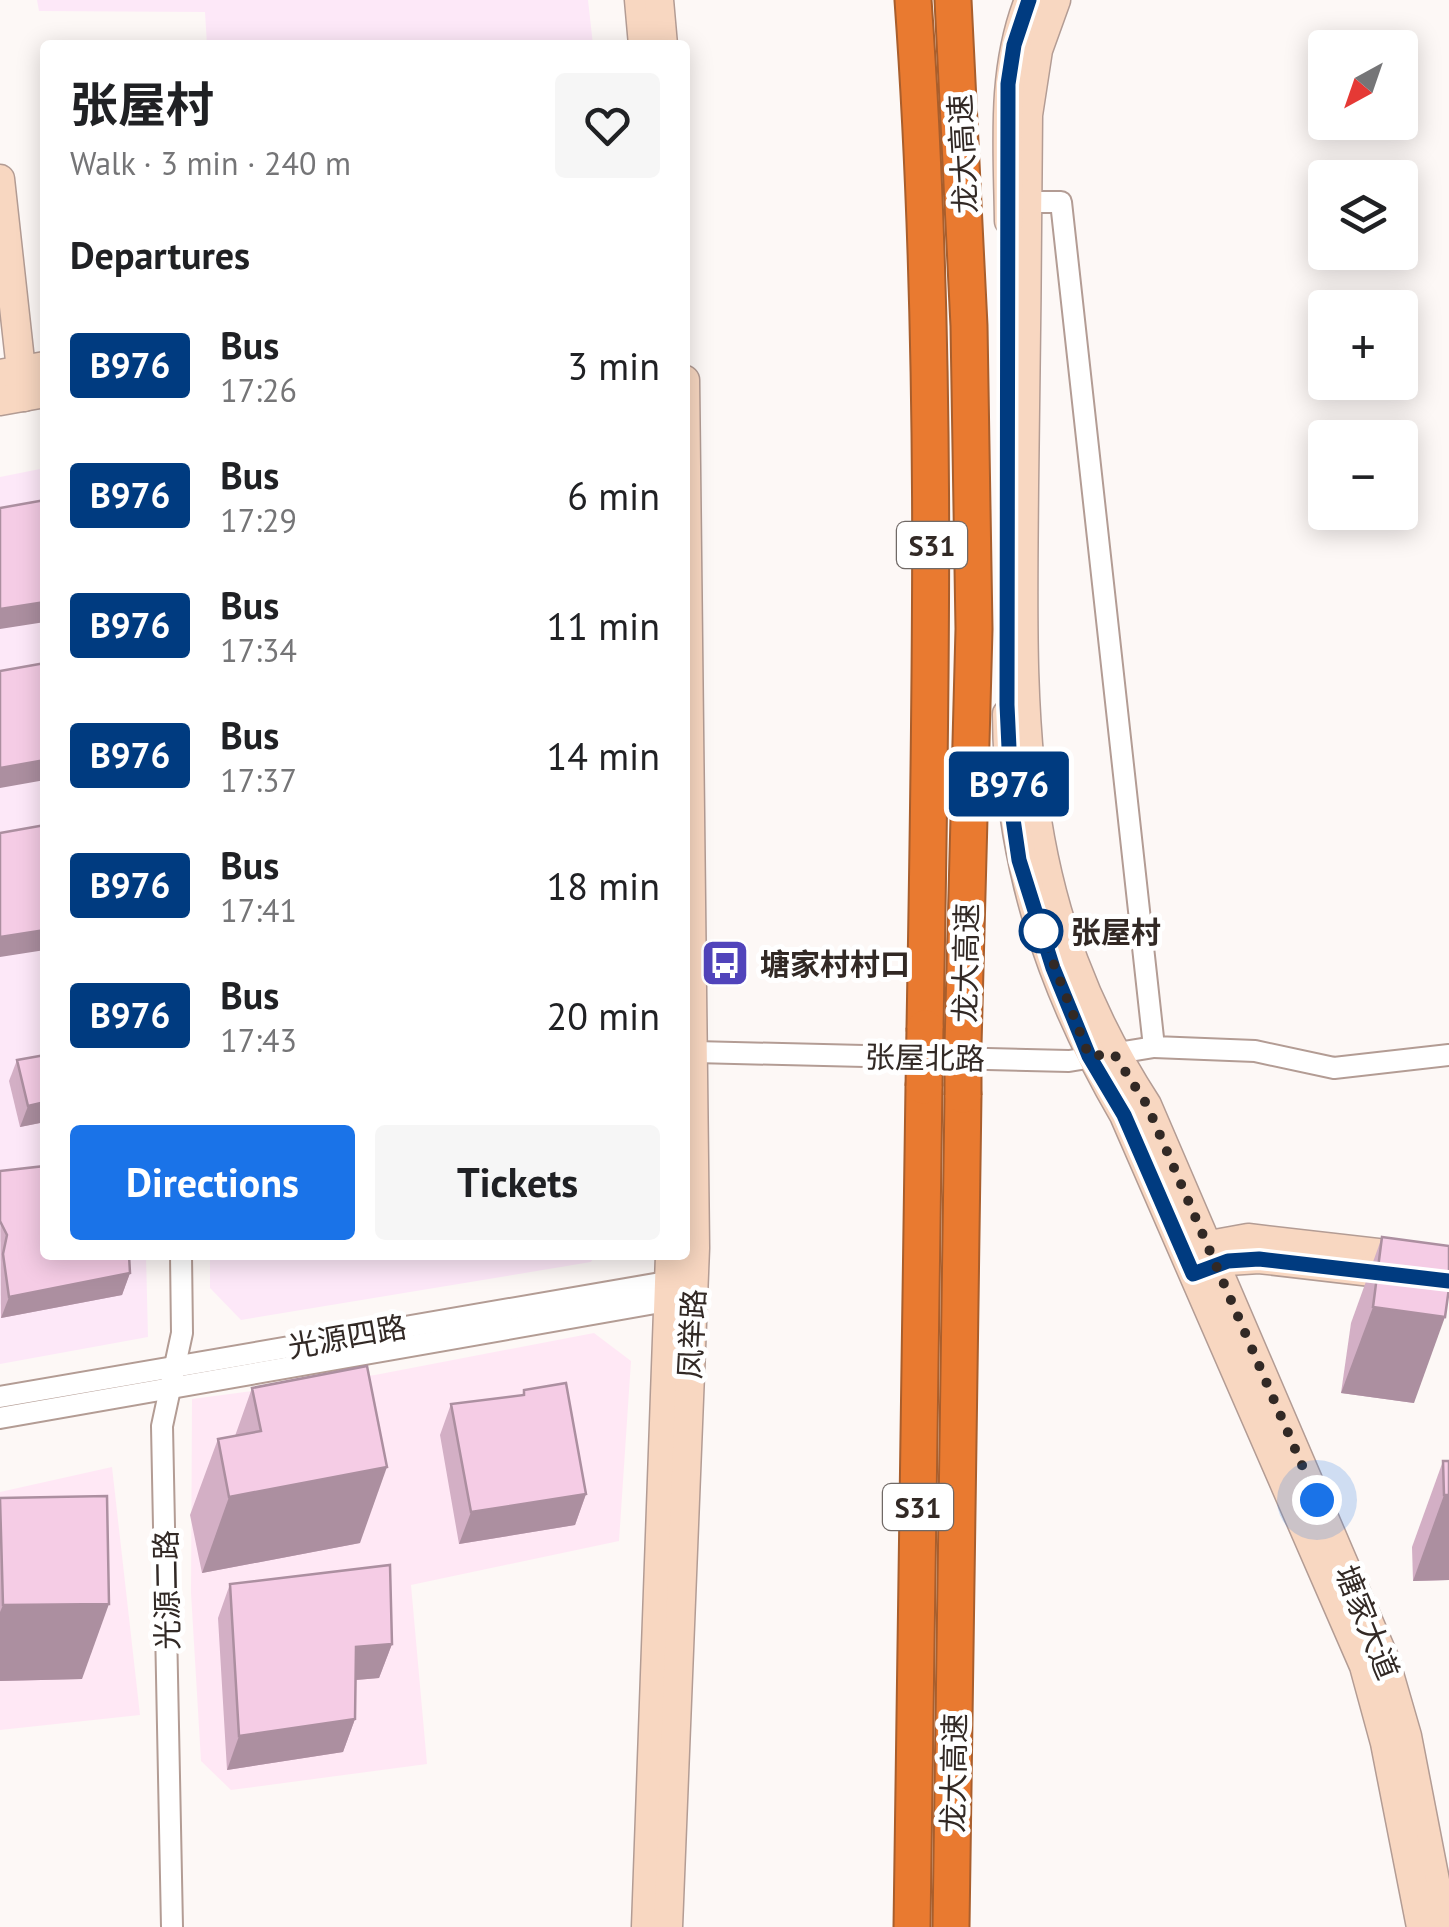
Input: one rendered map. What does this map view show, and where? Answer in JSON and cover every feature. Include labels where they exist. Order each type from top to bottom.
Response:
[{"type":"highway","name":"龙大高速","points":[[912,1927],[933,630],[929,327],[915,32]]},
{"type":"highway","name":"龙大高速","points":[[951,1927],[974,629],[970,326],[955,32]]},
{"type":"street","points":[[639,0],[643,40]]},
{"type":"street","points":[[659,0],[663,40]]},
{"type":"street","name":"塘家大道","points":[[1029,0],[1014,45],[1008,84],[1008,761],[1019,860],[1053,968],[1102,1055],[1147,1105],[1200,1258],[1364,1666],[1385,1743],[1421,1927]]},
{"type":"street","name":"塘家大道","points":[[1056,0],[1031,82],[1022,691],[1032,802],[1049,891],[1102,1055]]},
{"type":"street","points":[[0,179],[23,383]]},
{"type":"street","points":[[1027,202],[1061,202],[1154,1047]]},
{"type":"street","name":"凤举路","points":[[690,716],[695,1052],[690,1120]]},
{"type":"street","name":"张屋北路","points":[[695,1052],[1069,1061],[1154,1047],[1255,1051],[1334,1068],[1449,1055]]},
{"type":"street","points":[[1200,1258],[1259,1239],[1449,1261]]},
{"type":"street","points":[[1200,1258],[1259,1259],[1449,1281]]},
{"type":"street","name":"塘家大道","points":[[1200,1258],[1393,1684],[1444,1927]]},
{"type":"street","name":"光源二路","points":[[172,1927],[162,1426],[182,1333],[181,1260]]},
{"type":"street","name":"凤举路","points":[[646,1927],[678,1284]]},
{"type":"street","name":"凤举路","points":[[668,1927],[678,1284]]},
{"type":"street","name":"光源四路","points":[[0,1418],[172,1377],[678,1284]]},
{"type":"street","name":"光源四路","points":[[0,1397],[172,1377]]},
{"type":"shaded area","points":[[37,0],[588,0],[592,40],[207,40],[205,12],[39,11]]},
{"type":"shaded area","points":[[40,469],[40,1260],[146,1260],[148,1337],[0,1364],[0,477]]},
{"type":"shaded area","points":[[210,1260],[592,1260],[241,1320],[210,1288]]},
{"type":"shaded area","points":[[594,1333],[631,1361],[619,1541],[411,1585],[427,1764],[231,1790],[201,1761],[191,1593],[192,1399],[375,1375]]},
{"type":"shaded area","points":[[112,1467],[140,1715],[0,1730],[0,1492]]},
{"type":"building","points":[[40,501],[40,603],[0,609],[0,508]]},
{"type":"building","points":[[40,664],[40,761],[0,768],[0,671]]},
{"type":"building","points":[[40,826],[40,931],[0,937],[0,833]]},
{"type":"building","points":[[40,1056],[40,1103],[28,1106],[17,1060]]},
{"type":"building","points":[[40,1167],[40,1260],[129,1260],[130,1273],[9,1297],[3,1254],[7,1235],[0,1221],[0,1171]]},
{"type":"building","points":[[1382,1237],[1449,1246],[1445,1317],[1373,1307]]},
{"type":"building","points":[[367,1366],[387,1467],[229,1497],[218,1439],[261,1431],[252,1388]]},
{"type":"building","points":[[566,1383],[586,1494],[471,1512],[451,1404],[524,1395],[524,1390]]},
{"type":"building","points":[[1443,1461],[1449,1461],[1449,1495],[1444,1495]]},
{"type":"building","points":[[107,1496],[109,1604],[3,1605],[0,1498]]},
{"type":"building","points":[[390,1565],[392,1644],[356,1647],[355,1719],[239,1736],[230,1584]]},
{"type":"bus line","name":"B976","points":[[1029,0],[1014,45],[1008,84],[1007,705],[1012,812],[1019,860],[1032,905],[1089,1056],[1124,1115],[1193,1274],[1228,1261],[1259,1259],[1449,1281]]},
{"type":"place","name":"张屋村","points":[[1041,931]]},
{"type":"place","name":"塘家村村口","points":[[725,963]]},
{"type":"route","points":[[1041,931],[1089,1056],[1114,1054],[1147,1105],[1317,1500]]}]
